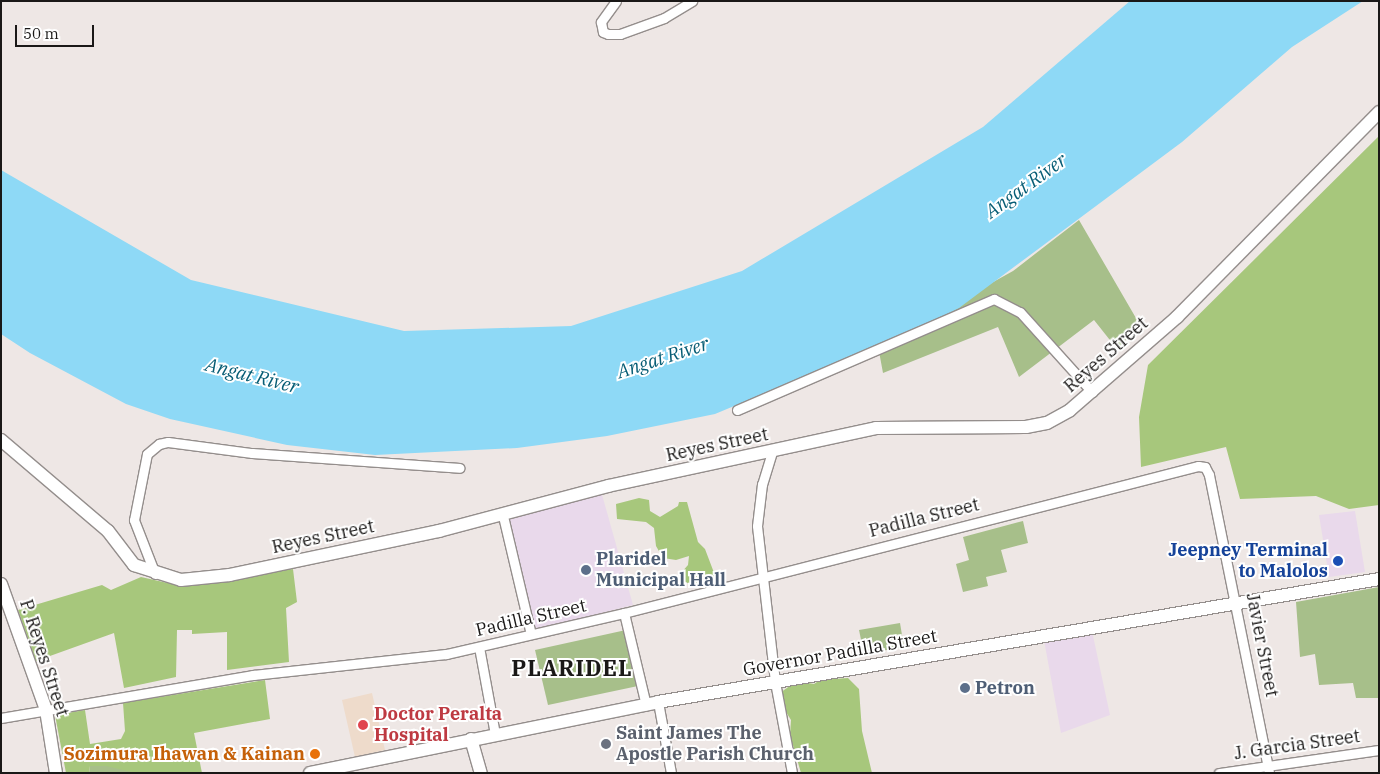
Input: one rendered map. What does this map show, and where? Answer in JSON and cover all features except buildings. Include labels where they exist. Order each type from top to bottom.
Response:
[{"type":"street","points":[[616,1],[601,22],[603,32],[608,34],[620,34],[664,18],[692,1]]},
{"type":"street","name":"Reyes Street","points":[[1,440],[108,530],[134,565],[155,574],[181,580],[230,575],[503,516],[608,486],[892,426],[1026,427],[1047,423],[1070,410],[1092,392],[1176,317],[1379,112]]},
{"type":"street","points":[[737,410],[994,299],[1020,312],[1092,392]]},
{"type":"street","points":[[155,574],[134,520],[147,454],[159,444],[168,442],[252,453],[459,468]]},
{"type":"street","points":[[772,452],[762,484],[757,526],[775,682],[792,773]]},
{"type":"street","name":"Padilla Street","points":[[1,718],[253,674],[446,654],[624,613],[763,575],[1189,468],[1205,467]]},
{"type":"street","name":"Javier Street","points":[[1205,467],[1237,602],[1268,769]]},
{"type":"street","points":[[503,516],[531,634]]},
{"type":"street","name":"Governor Padilla Street","points":[[310,773],[652,703],[1379,579]]},
{"type":"street","name":"P. Reyes Street","points":[[1,584],[46,710],[56,773]]},
{"type":"street","points":[[624,613],[671,773]]},
{"type":"street","points":[[479,647],[495,734]]},
{"type":"street","points":[[471,739],[481,773]]},
{"type":"street","name":"J. Garcia Street","points":[[1219,773],[1268,769],[1379,750]]},
{"type":"shaded area","points":[[601,491],[633,605],[535,630],[507,517]]},
{"type":"shaded area","points":[[1355,511],[1365,572],[1329,577],[1319,515]]},
{"type":"shaded area","points":[[1092,631],[1110,715],[1061,733],[1044,640]]},
{"type":"shaded area","name":"Doctor Peralta Hospital","points":[[372,693],[385,750],[355,757],[342,700]]},
{"type":"green space","points":[[1379,136],[1379,505],[1349,509],[1316,496],[1240,499],[1226,447],[1141,467],[1139,417],[1148,365]]},
{"type":"green space","points":[[1079,220],[1140,325],[1117,349],[1094,320],[1019,377],[998,327],[883,373],[878,346],[1013,271]]},
{"type":"green space","points":[[639,498],[649,500],[650,511],[660,517],[678,506],[679,502],[687,502],[698,542],[705,549],[716,578],[709,584],[695,587],[682,580],[681,573],[688,565],[689,556],[676,560],[663,558],[656,546],[654,528],[646,522],[617,519],[616,504]]},
{"type":"green space","points":[[1023,521],[1028,543],[1001,550],[1007,572],[986,577],[988,586],[963,592],[956,564],[969,560],[963,537]]},
{"type":"green space","points":[[293,569],[297,602],[286,608],[289,662],[227,670],[227,632],[192,634],[192,630],[177,630],[176,677],[124,688],[114,633],[36,661],[18,610],[102,585],[111,590],[141,577],[181,586]]},
{"type":"green space","points":[[1379,587],[1379,698],[1356,698],[1353,683],[1319,685],[1315,654],[1300,657],[1296,602]]},
{"type":"green space","points":[[900,623],[904,647],[864,654],[859,630]]},
{"type":"green space","points":[[626,630],[638,686],[548,705],[535,650]]},
{"type":"green space","points":[[848,678],[859,689],[862,731],[872,773],[801,773],[790,735],[791,720],[783,707],[780,693],[791,685],[803,682],[814,684],[820,680]]},
{"type":"green space","points":[[265,680],[270,719],[194,733],[202,773],[136,773],[106,766],[90,766],[89,773],[66,773],[55,715],[85,710],[90,744],[121,739],[125,731],[123,703]]},
{"type":"green space","points":[[90,766],[119,766],[136,773],[89,773]]},
{"type":"water","name":"Angat River","points":[[1130,1],[1363,1],[1292,47],[1182,142],[959,308],[912,332],[715,414],[607,436],[517,448],[375,455],[287,445],[170,419],[126,404],[30,353],[1,334],[1,170],[191,280],[404,331],[571,326],[742,271],[983,127]]},
{"type":"place","name":"Jeepney Terminal to Malolos","points":[[1338,561]]},
{"type":"place","name":"Plaridel Municipal Hall","points":[[586,570]]},
{"type":"place","name":"Petron","points":[[965,688]]},
{"type":"place","name":"Doctor Peralta Hospital","points":[[363,725]]},
{"type":"place","name":"Saint James The Apostle Parish Church","points":[[606,744]]},
{"type":"place","name":"Sozimura Ihawan & Kainan","points":[[315,754]]},
{"type":"district","name":"PLARIDEL","points":[[572,668]]}]
